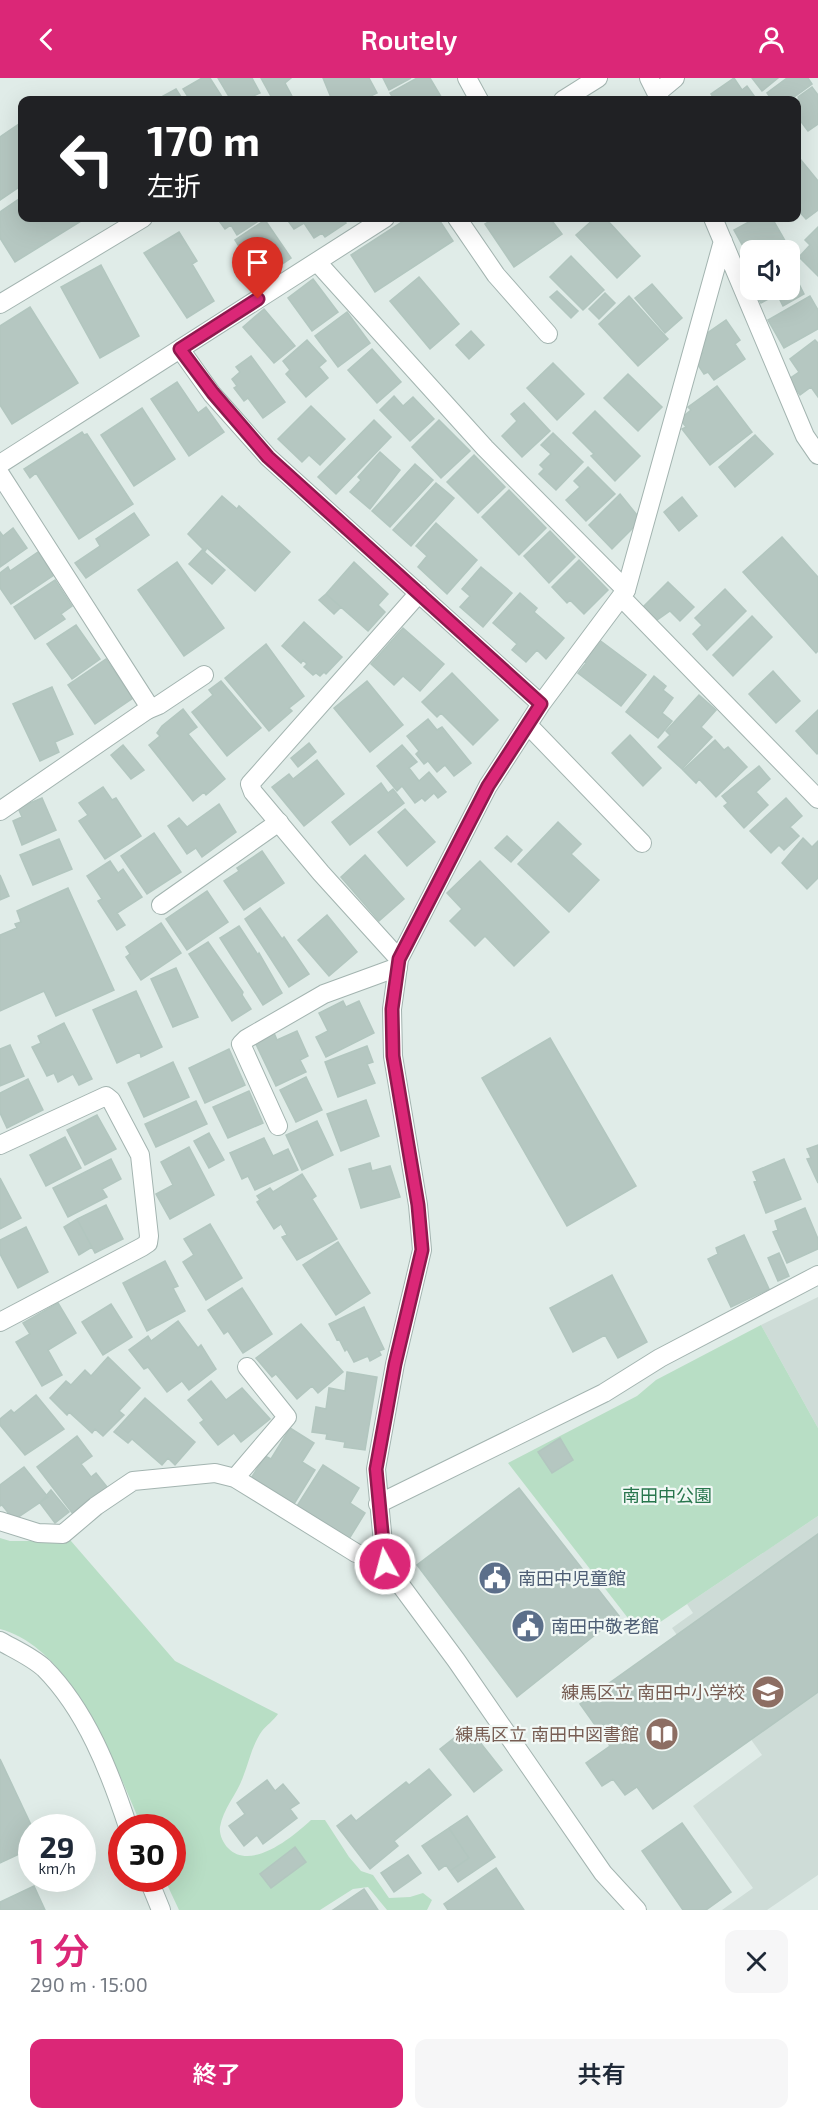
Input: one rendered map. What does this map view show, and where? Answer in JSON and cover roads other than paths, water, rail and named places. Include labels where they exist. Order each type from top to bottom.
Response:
[{"type":"street","points":[[467,78],[477,96]]},
{"type":"street","points":[[569,96],[598,78]]},
{"type":"street","points":[[655,90],[675,78]]},
{"type":"street","points":[[0,304],[136,222]]},
{"type":"street","points":[[0,464],[317,262],[373,222]]},
{"type":"street","points":[[460,222],[496,275],[548,334]]},
{"type":"street","points":[[714,222],[805,436],[818,455]]},
{"type":"street","points":[[637,1910],[603,1873],[462,1669],[385,1564],[376,1469],[395,1364],[422,1250],[418,1205],[393,1056],[392,1009],[399,963],[488,786],[541,704],[624,594],[723,241]]},
{"type":"street","points":[[317,262],[485,448],[818,799]]},
{"type":"street","points":[[180,349],[213,393],[268,457],[541,704]]},
{"type":"street","points":[[0,474],[147,704],[147,710]]},
{"type":"street","points":[[399,963],[253,792],[250,784],[419,593]]},
{"type":"street","points":[[0,811],[147,710],[159,705],[204,675]]},
{"type":"street","points":[[528,725],[642,843]]},
{"type":"street","points":[[161,905],[279,822]]},
{"type":"street","points":[[278,1126],[242,1050],[242,1044],[246,1039],[324,994],[399,963]]},
{"type":"street","points":[[0,1145],[106,1096],[111,1100],[140,1155],[149,1236],[148,1243],[142,1247],[0,1323]]},
{"type":"street","points":[[378,1504],[604,1393],[660,1358],[818,1275]]},
{"type":"street","points":[[235,1478],[287,1416],[247,1367]]},
{"type":"street","points":[[0,1521],[38,1533],[63,1534],[96,1506],[133,1481],[214,1473],[235,1478],[356,1553],[385,1564]]},
{"type":"street","points":[[0,1641],[43,1667],[73,1705],[110,1773],[124,1814]]},
{"type":"street","points":[[154,1892],[161,1910]]},
{"type":"place","name":"南田中児童館","points":[[495,1578]]},
{"type":"place","name":"南田中敬老館","points":[[528,1626]]},
{"type":"place","name":"練馬区立 南田中小学校","points":[[768,1692]]},
{"type":"place","name":"練馬区立 南田中図書館","points":[[662,1734]]},
{"type":"park label","name":"南田中公園","points":[[667,1495]]}]
